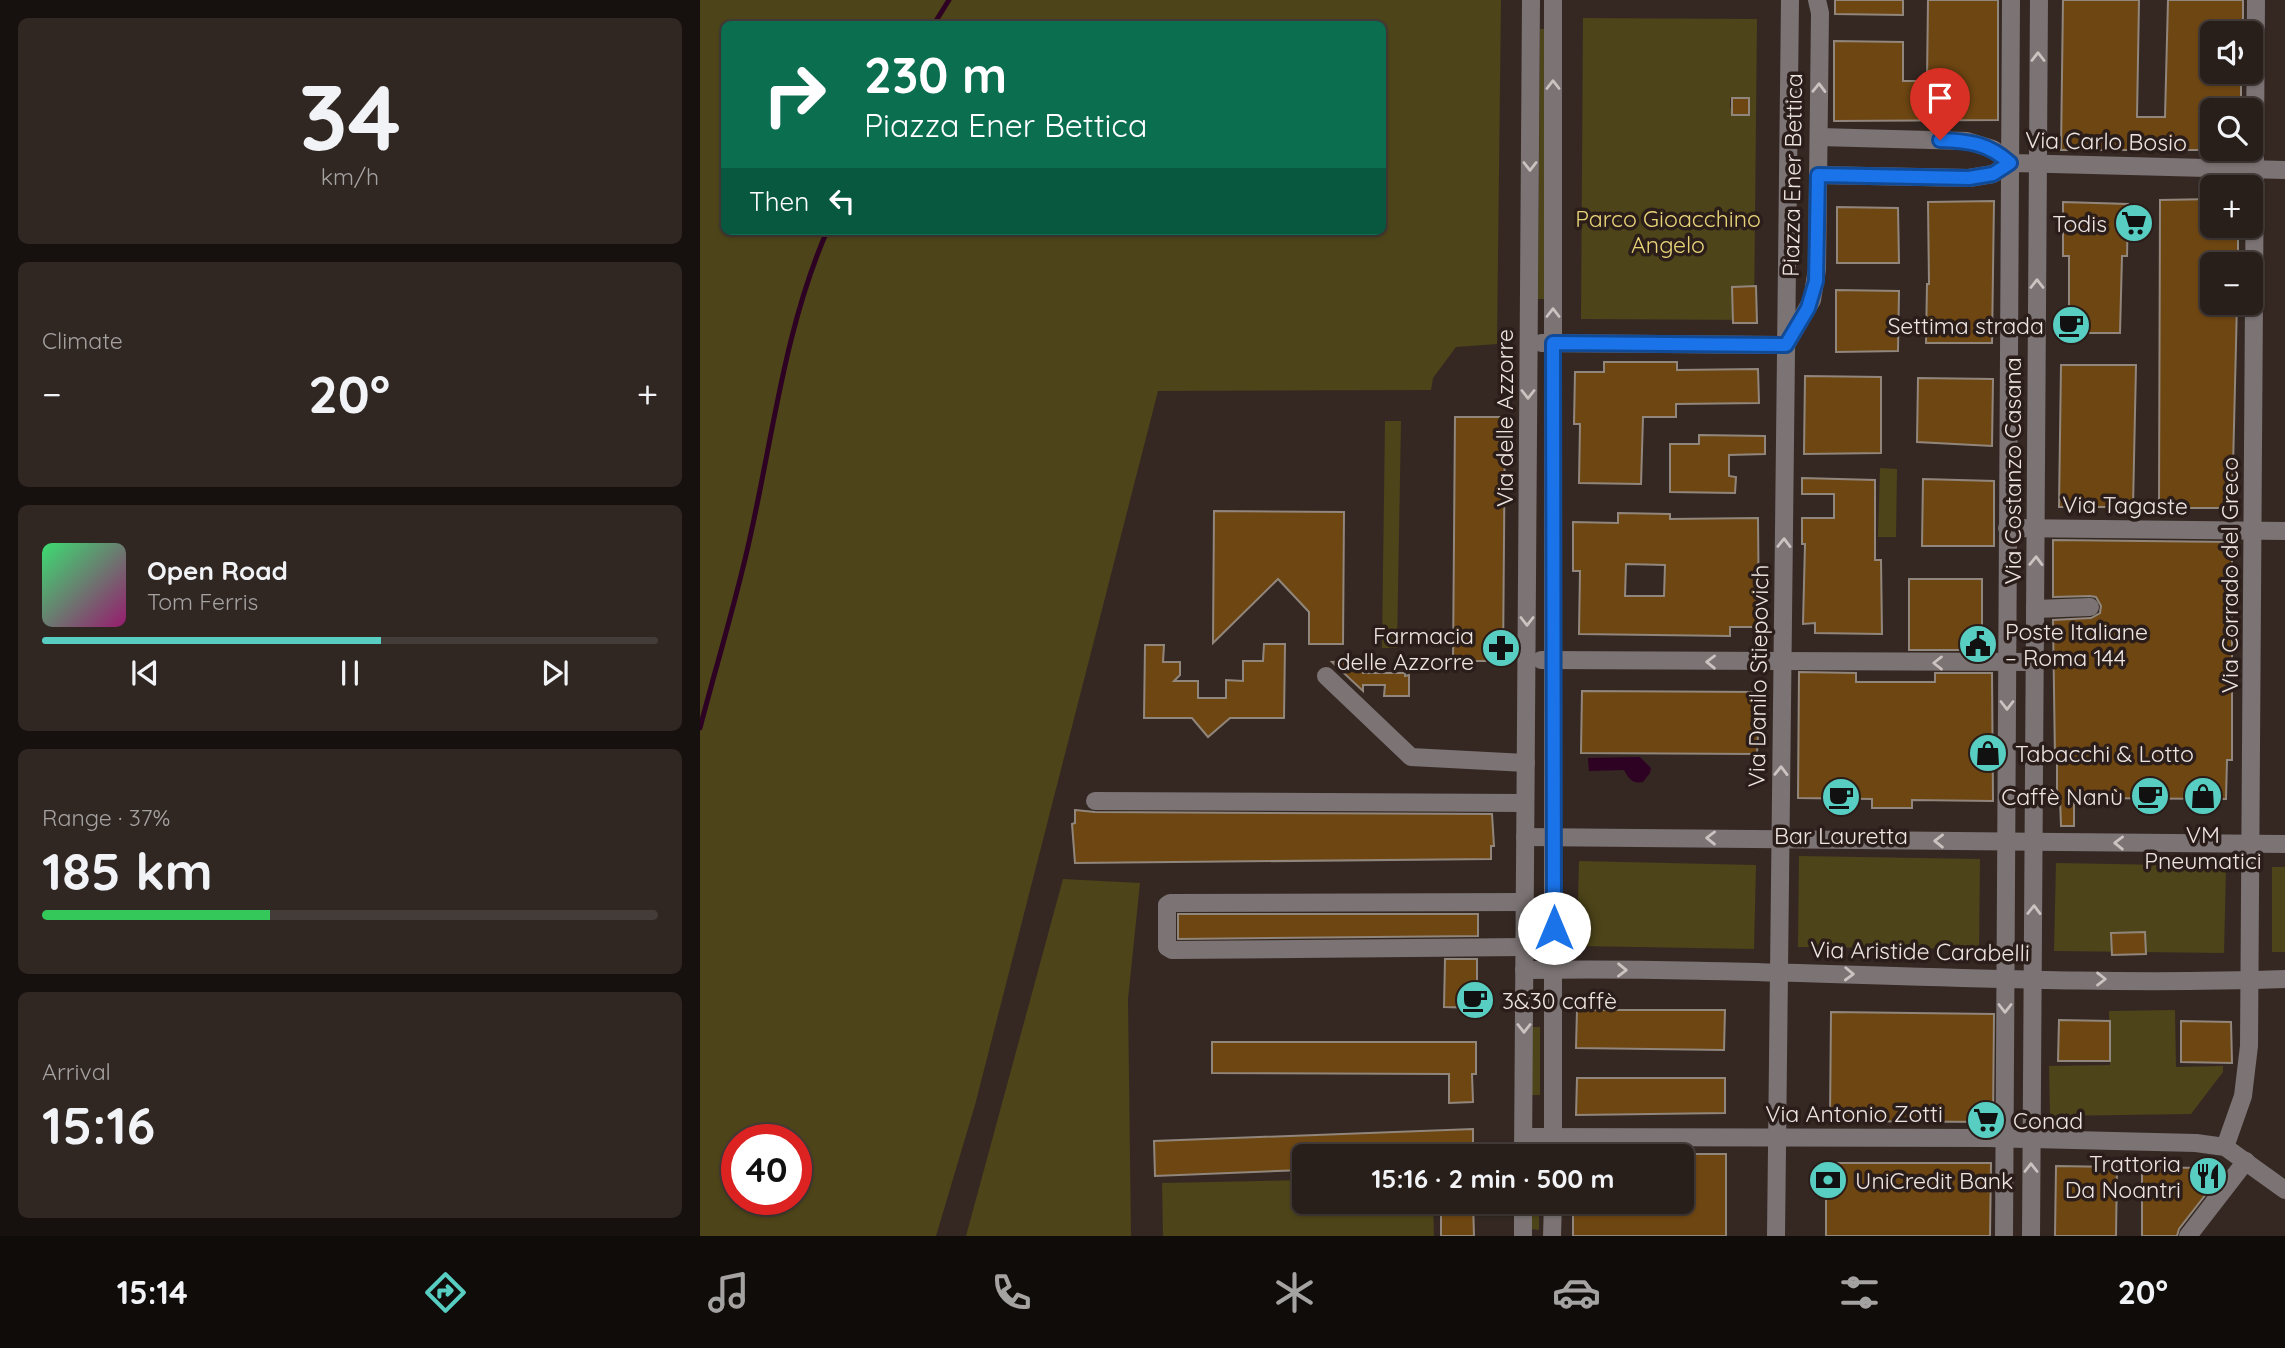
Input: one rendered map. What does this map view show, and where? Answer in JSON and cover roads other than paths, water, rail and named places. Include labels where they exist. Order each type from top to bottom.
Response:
[{"type":"street","name":"Via delle Azzorre","points":[[1524,1144],[1531,0]]},
{"type":"street","points":[[1553,0],[1553,1144]]},
{"type":"street","name":"Piazza Ener Bettica","points":[[1786,345],[1790,0]]},
{"type":"street","name":"Piazza Ener Bettica","points":[[1786,345],[1808,308],[1816,281],[1820,13],[1817,0]]},
{"type":"street","name":"Via Costanzo Casana","points":[[2004,1236],[2011,0]]},
{"type":"street","name":"Via Costanzo Casana","points":[[2031,1236],[2039,0]]},
{"type":"street","name":"Via Corrado del Greco","points":[[2225,1147],[2240,1107],[2247,1071],[2250,980],[2256,0]]},
{"type":"street","name":"Via Carlo Bosio","points":[[1818,137],[1967,141],[1993,149],[2010,163]]},
{"type":"street","name":"Via Carlo Bosio","points":[[1818,175],[1969,178],[1993,174],[2010,163],[2285,170]]},
{"type":"street","points":[[1529,342],[1786,345]]},
{"type":"street","name":"Via Danilo Stiepovich","points":[[1776,1236],[1786,345]]},
{"type":"street","name":"Via Tagaste","points":[[2007,528],[2285,531]]},
{"type":"street","points":[[2035,609],[2090,607]]},
{"type":"street","points":[[1526,660],[2035,662]]},
{"type":"street","points":[[1326,676],[1411,757],[1526,763]]},
{"type":"street","points":[[1095,801],[1525,803]]},
{"type":"street","points":[[1525,837],[2285,845]]},
{"type":"street","points":[[1525,902],[1167,905],[1167,947],[1172,950],[1525,947]]},
{"type":"street","points":[[1524,970],[1554,969]]},
{"type":"street","name":"Via Aristide Carabelli","points":[[1554,969],[2033,979],[2285,979]]},
{"type":"street","name":"Via Antonio Zotti","points":[[1524,1137],[2031,1139],[2179,1142],[2225,1147]]},
{"type":"street","points":[[2225,1147],[2285,1190]]},
{"type":"street","points":[[2188,1236],[2246,1161]]},
{"type":"street","points":[[1523,1214],[1523,1236]]},
{"type":"street","points":[[1552,1236],[1553,1214]]},
{"type":"waterway","points":[[936,21],[949,0]]},
{"type":"waterway","points":[[700,728],[744,566],[790,345],[812,268],[825,235]]},
{"type":"place","name":"Todis","points":[[2134,223]]},
{"type":"place","name":"Settima strada","points":[[2071,325]]},
{"type":"place","name":"Poste Italiane – Roma 144","points":[[1978,644]]},
{"type":"place","name":"Farmacia delle Azzorre","points":[[1501,648]]},
{"type":"place","name":"Tabacchi & Lotto","points":[[1988,753]]},
{"type":"place","name":"Caffè Nanù","points":[[2150,796]]},
{"type":"place","name":"VM Pneumatici","points":[[2203,796]]},
{"type":"place","name":"Bar Lauretta","points":[[1841,797]]},
{"type":"place","name":"3&30 caffè","points":[[1475,1000]]},
{"type":"place","name":"Conad","points":[[1986,1120]]},
{"type":"place","name":"Trattoria Da Noantri","points":[[2208,1176]]},
{"type":"place","name":"UniCredit Bank","points":[[1828,1180]]},
{"type":"park label","name":"Parco Gioacchino Angelo","points":[[1668,231]]}]
